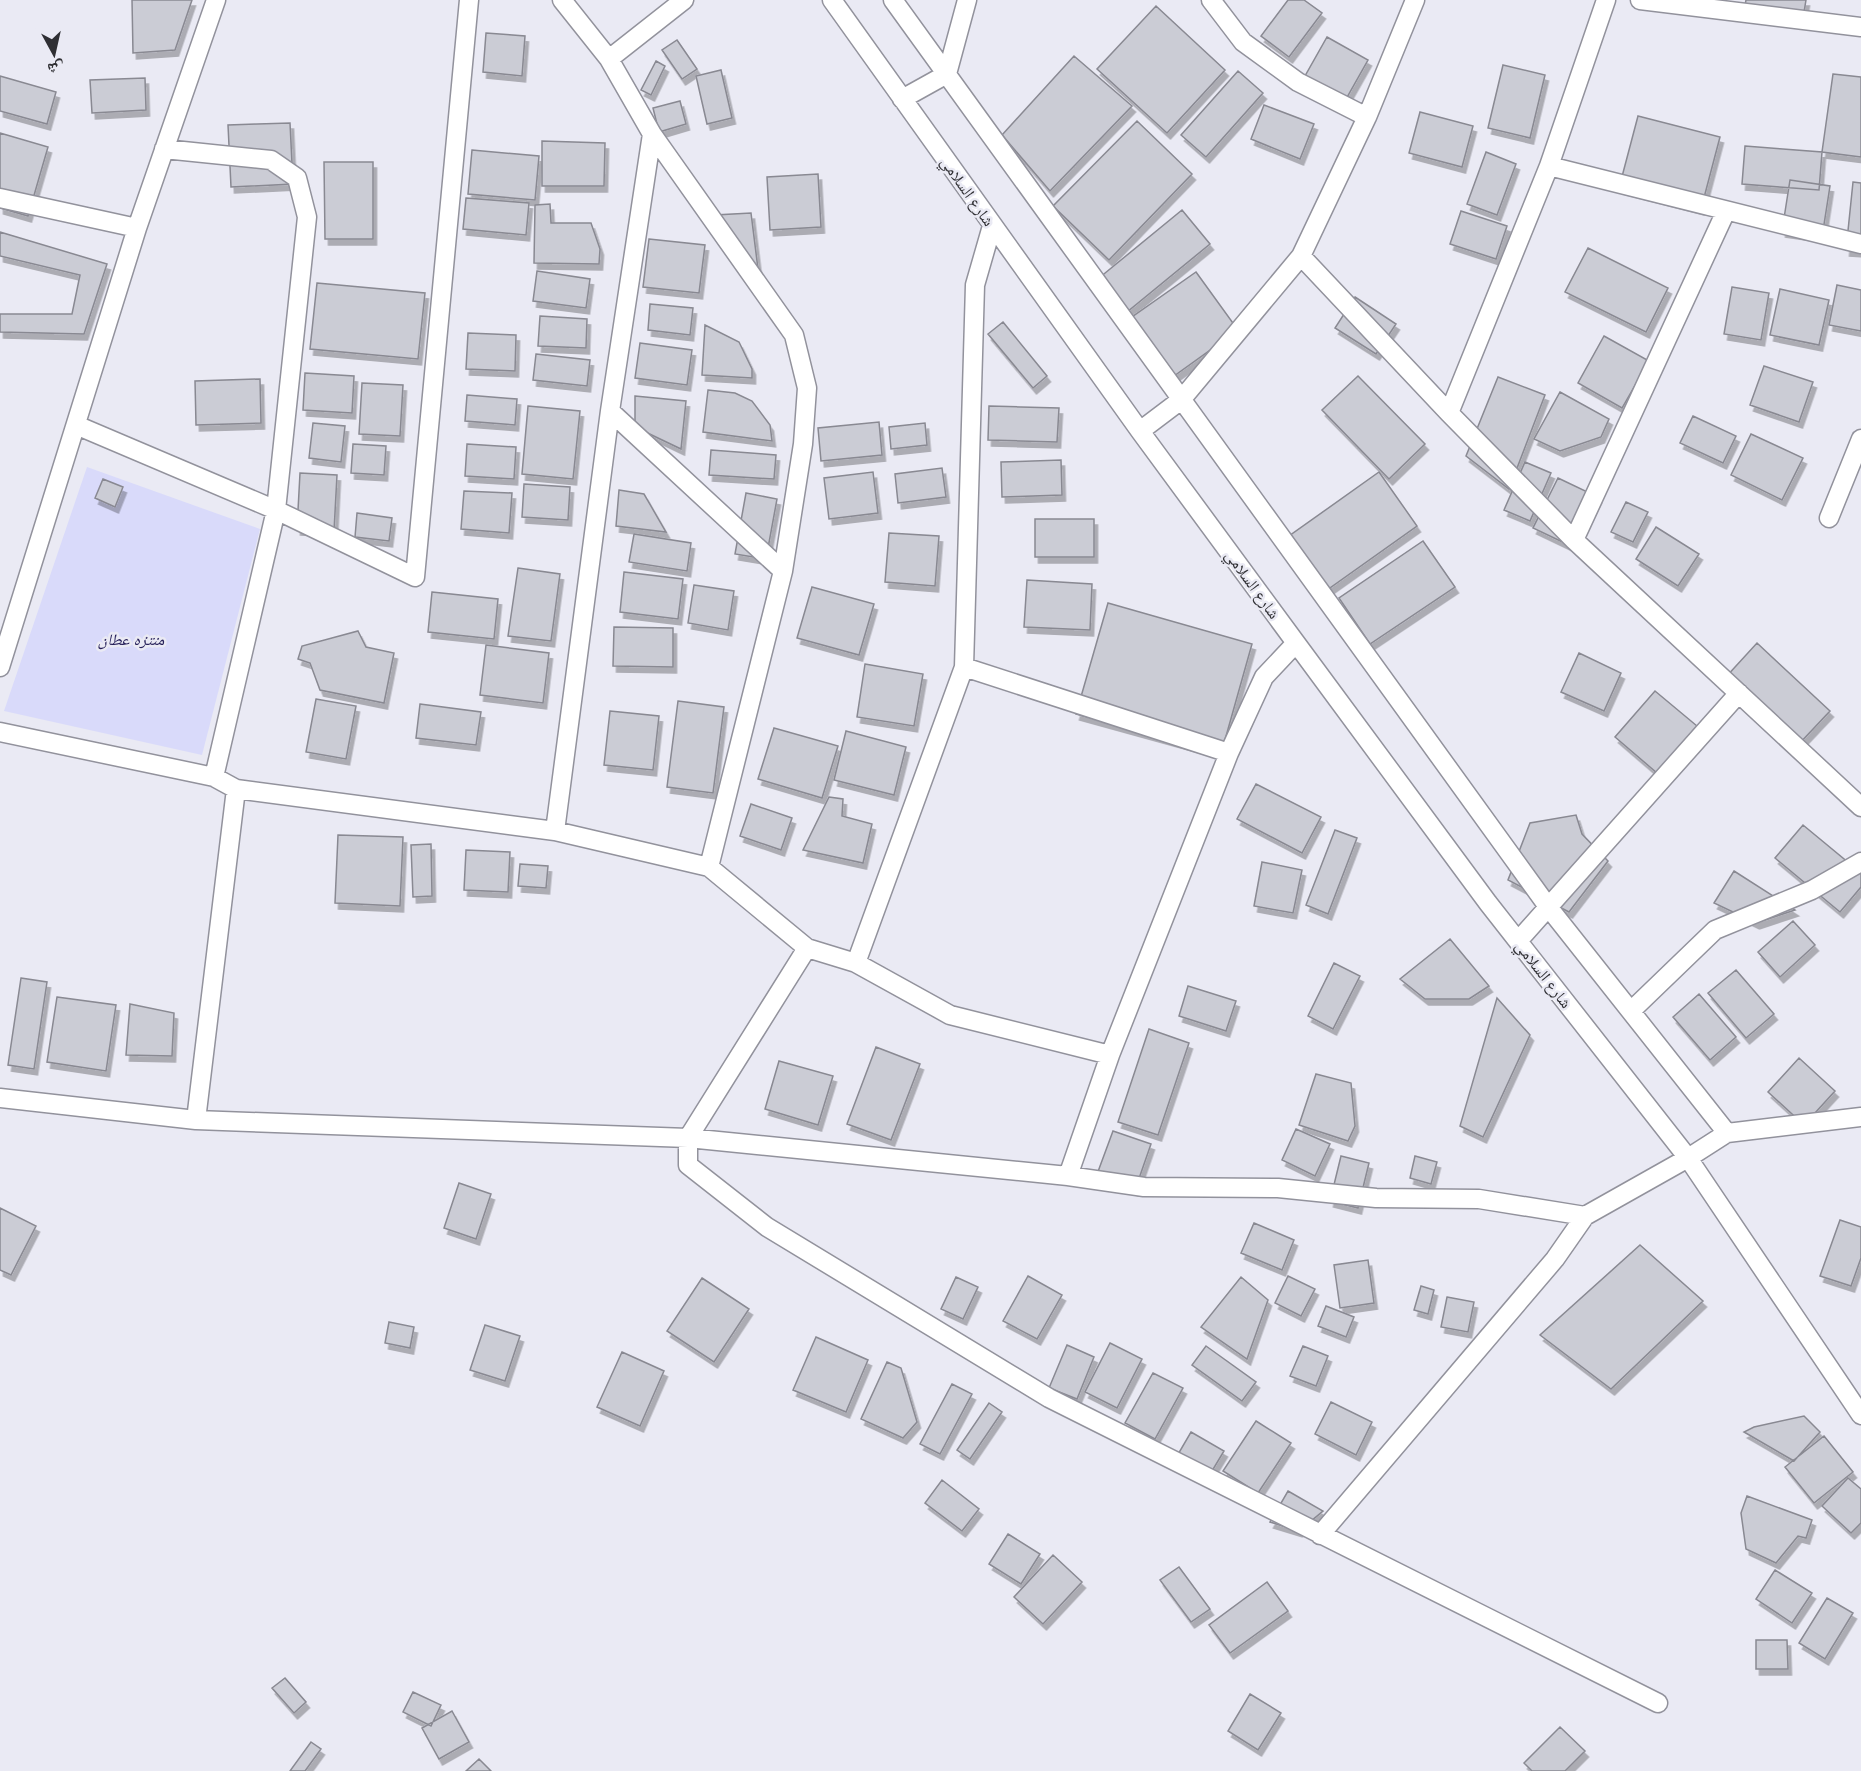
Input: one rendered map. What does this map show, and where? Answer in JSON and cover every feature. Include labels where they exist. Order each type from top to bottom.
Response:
[{"type":"street","points":[[0,667],[137,228],[216,0]]},
{"type":"street","points":[[76,424],[276,510],[415,577],[469,0]]},
{"type":"street","points":[[562,0],[609,60],[652,134],[794,335],[807,388],[803,444],[783,571],[709,867]]},
{"type":"street","points":[[609,60],[684,0]]},
{"type":"street","name":"شارع السلامي","points":[[832,0],[992,226],[1296,643],[1518,941],[1688,1158],[1861,1415]]},
{"type":"street","points":[[893,0],[1549,908],[1632,1010],[1727,1133]]},
{"type":"street","points":[[902,99],[947,74],[967,0]]},
{"type":"street","points":[[1211,0],[1243,42],[1298,82],[1367,117]]},
{"type":"street","points":[[1140,431],[1181,400],[1301,256],[1367,117],[1415,0]]},
{"type":"street","points":[[1449,413],[1549,166],[1606,0]]},
{"type":"street","points":[[1640,0],[1727,5],[1861,27]]},
{"type":"street","points":[[555,831],[610,411],[652,134]]},
{"type":"street","points":[[164,149],[271,160],[297,178],[307,217],[276,510],[214,777]]},
{"type":"street","points":[[1549,166],[1861,244]]},
{"type":"street","points":[[0,198],[137,228]]},
{"type":"street","points":[[1574,540],[1726,211]]},
{"type":"street","points":[[856,963],[964,667],[975,285],[992,226]]},
{"type":"street","points":[[1301,256],[1449,413],[1574,540],[1861,807]]},
{"type":"street","points":[[610,411],[783,571]]},
{"type":"street","points":[[1829,518],[1861,439]]},
{"type":"street","points":[[1068,1176],[1110,1055],[1229,753],[1264,677],[1296,643]]},
{"type":"street","points":[[964,667],[1229,753]]},
{"type":"street","points":[[1518,941],[1739,693]]},
{"type":"street","points":[[0,732],[214,777],[236,789],[555,831],[709,867],[807,948],[856,963],[950,1015],[1110,1055]]},
{"type":"street","points":[[196,1120],[236,789]]},
{"type":"street","points":[[1632,1010],[1715,930],[1812,890],[1861,862]]},
{"type":"street","points":[[807,948],[688,1138],[688,1165],[767,1227],[1049,1398],[1658,1703]]},
{"type":"street","points":[[0,1098],[196,1120],[688,1138],[1068,1176],[1144,1187],[1278,1188],[1377,1198],[1479,1199],[1585,1216]]},
{"type":"street","points":[[1320,1535],[1555,1259],[1585,1216],[1688,1158],[1727,1133],[1861,1117]]},
{"type":"green space","name":"منتزه عطان","points":[[87,467],[260,529],[202,755],[4,711]]},
{"type":"building","points":[[132,0],[192,0],[175,50],[133,53]]},
{"type":"building","points":[[1288,0],[1304,0],[1322,13],[1289,57],[1261,36]]},
{"type":"building","points":[[1746,0],[1806,0],[1804,12],[1745,5]]},
{"type":"building","points":[[1156,6],[1225,70],[1167,133],[1097,69]]},
{"type":"building","points":[[486,33],[525,36],[522,76],[483,72]]},
{"type":"building","points":[[1327,37],[1368,60],[1346,99],[1305,76]]},
{"type":"building","points":[[677,40],[697,69],[682,79],[662,50]]},
{"type":"building","points":[[1074,56],[1132,106],[1050,191],[1002,135]]},
{"type":"building","points":[[656,61],[665,66],[651,95],[641,90]]},
{"type":"building","points":[[1503,65],[1545,75],[1530,138],[1488,128]]},
{"type":"building","points":[[721,70],[732,118],[707,124],[696,76]]},
{"type":"building","points":[[1238,71],[1263,93],[1206,157],[1181,135]]},
{"type":"building","points":[[1833,74],[1861,77],[1861,157],[1822,152]]},
{"type":"building","points":[[0,76],[56,92],[47,124],[0,111]]},
{"type":"building","points":[[145,78],[146,110],[92,113],[90,80]]},
{"type":"building","points":[[680,101],[686,124],[659,132],[653,108]]},
{"type":"building","points":[[1264,105],[1314,124],[1300,159],[1251,139]]},
{"type":"building","points":[[1420,112],[1473,126],[1462,167],[1409,153]]},
{"type":"building","points":[[1638,116],[1720,137],[1701,209],[1619,188]]},
{"type":"building","points":[[1137,121],[1192,174],[1109,260],[1053,206]]},
{"type":"building","points":[[290,123],[293,184],[231,187],[228,125]]},
{"type":"building","points":[[0,133],[48,147],[28,216],[0,208]]},
{"type":"building","points":[[542,141],[605,143],[604,186],[542,186]]},
{"type":"building","points":[[1745,146],[1822,152],[1819,190],[1742,184]]},
{"type":"building","points":[[472,150],[539,156],[535,200],[468,194]]},
{"type":"building","points":[[1486,152],[1516,164],[1497,215],[1467,204]]},
{"type":"building","points":[[324,162],[373,162],[373,239],[325,239]]},
{"type":"building","points":[[818,174],[821,227],[770,230],[767,177]]},
{"type":"building","points":[[1790,180],[1830,186],[1822,237],[1782,231]]},
{"type":"building","points":[[1853,182],[1861,183],[1861,251],[1846,250]]},
{"type":"building","points":[[466,198],[529,203],[526,235],[463,229]]},
{"type":"building","points":[[550,204],[551,223],[591,223],[600,249],[599,264],[534,263],[535,205]]},
{"type":"building","points":[[1182,210],[1210,244],[1127,312],[1099,278]]},
{"type":"building","points":[[1461,211],[1507,226],[1496,259],[1450,244]]},
{"type":"building","points":[[751,213],[760,285],[715,215]]},
{"type":"building","points":[[0,232],[107,264],[84,334],[0,332],[0,314],[72,314],[80,275],[0,256]]},
{"type":"building","points":[[649,239],[705,245],[699,293],[643,287]]},
{"type":"building","points":[[1588,248],[1668,288],[1646,332],[1565,292]]},
{"type":"building","points":[[537,271],[590,279],[586,308],[533,301]]},
{"type":"building","points":[[1196,272],[1238,330],[1174,376],[1132,317]]},
{"type":"building","points":[[317,283],[425,293],[418,359],[310,349]]},
{"type":"building","points":[[1837,285],[1861,290],[1861,331],[1829,325]]},
{"type":"building","points":[[1732,287],[1769,293],[1761,340],[1724,334]]},
{"type":"building","points":[[1780,289],[1829,300],[1819,345],[1770,335]]},
{"type":"building","points":[[1355,297],[1396,324],[1376,354],[1335,328]]},
{"type":"building","points":[[650,304],[693,308],[690,335],[648,330]]},
{"type":"building","points":[[540,316],[587,319],[586,348],[538,346]]},
{"type":"building","points":[[1003,322],[1047,376],[1033,388],[988,334]]},
{"type":"building","points":[[705,325],[739,342],[752,369],[752,378],[702,375]]},
{"type":"building","points":[[468,333],[516,335],[515,371],[466,369]]},
{"type":"building","points":[[1604,336],[1649,361],[1622,408],[1578,383]]},
{"type":"building","points":[[640,343],[692,350],[687,385],[635,378]]},
{"type":"building","points":[[536,354],[590,360],[587,386],[533,380]]},
{"type":"building","points":[[1764,366],[1813,382],[1799,422],[1750,405]]},
{"type":"building","points":[[305,373],[354,376],[352,413],[303,410]]},
{"type":"building","points":[[1358,376],[1425,444],[1389,479],[1322,410]]},
{"type":"building","points":[[1498,377],[1545,395],[1509,489],[1466,456]]},
{"type":"building","points":[[260,379],[261,423],[196,425],[195,381]]},
{"type":"building","points":[[362,383],[403,385],[400,436],[359,434]]},
{"type":"building","points":[[708,390],[735,393],[752,401],[770,425],[772,441],[703,432]]},
{"type":"building","points":[[1560,392],[1609,419],[1601,437],[1560,451],[1534,439]]},
{"type":"building","points":[[467,395],[517,399],[515,425],[465,421]]},
{"type":"building","points":[[635,396],[686,401],[681,449],[635,427]]},
{"type":"building","points":[[528,406],[580,411],[573,479],[522,474]]},
{"type":"building","points":[[989,406],[1059,408],[1057,442],[988,440]]},
{"type":"building","points":[[1693,416],[1736,436],[1723,463],[1680,443]]},
{"type":"building","points":[[879,422],[882,455],[821,461],[818,428]]},
{"type":"building","points":[[313,423],[345,426],[341,462],[309,458]]},
{"type":"building","points":[[925,423],[927,445],[891,449],[889,427]]},
{"type":"building","points":[[1751,434],[1803,458],[1782,500],[1731,475]]},
{"type":"building","points":[[353,444],[386,446],[384,475],[351,473]]},
{"type":"building","points":[[467,444],[516,447],[514,479],[465,476]]},
{"type":"building","points":[[711,450],[776,455],[774,479],[709,475]]},
{"type":"building","points":[[1061,460],[1062,495],[1002,497],[1001,462]]},
{"type":"building","points":[[1525,462],[1551,473],[1530,521],[1504,510]]},
{"type":"building","points":[[942,468],[946,497],[898,503],[895,474]]},
{"type":"building","points":[[873,472],[878,513],[829,519],[824,478]]},
{"type":"building","points":[[1379,472],[1417,526],[1327,590],[1289,536]]},
{"type":"building","points":[[300,473],[337,475],[334,531],[297,529]]},
{"type":"building","points":[[1558,478],[1598,497],[1573,547],[1533,528]]},
{"type":"building","points":[[103,479],[123,487],[115,507],[95,498]]},
{"type":"building","points":[[524,484],[570,487],[568,520],[522,517]]},
{"type":"building","points":[[619,490],[644,494],[666,532],[616,526]]},
{"type":"building","points":[[464,491],[512,493],[509,533],[461,529]]},
{"type":"building","points":[[746,493],[777,499],[766,559],[735,554]]},
{"type":"building","points":[[1626,502],[1648,512],[1633,542],[1611,532]]},
{"type":"building","points":[[357,513],[392,518],[389,541],[355,537]]},
{"type":"building","points":[[1035,519],[1094,519],[1094,557],[1035,557]]},
{"type":"building","points":[[1656,527],[1699,554],[1678,586],[1636,559]]},
{"type":"building","points":[[889,533],[939,536],[935,586],[885,582]]},
{"type":"building","points":[[634,534],[691,543],[687,571],[629,562]]},
{"type":"building","points":[[1423,541],[1455,587],[1370,644],[1339,598]]},
{"type":"building","points":[[518,568],[560,574],[551,641],[508,636]]},
{"type":"building","points":[[624,572],[683,579],[678,619],[620,612]]},
{"type":"building","points":[[1027,580],[1092,584],[1090,630],[1024,627]]},
{"type":"building","points":[[694,585],[734,591],[728,630],[688,623]]},
{"type":"building","points":[[812,587],[874,604],[859,655],[797,638]]},
{"type":"building","points":[[432,592],[498,599],[494,639],[428,632]]},
{"type":"building","points":[[1108,603],[1252,644],[1221,754],[1076,714]]},
{"type":"building","points":[[614,627],[673,628],[673,667],[613,666]]},
{"type":"building","points":[[358,631],[366,647],[394,653],[384,703],[320,690],[310,663],[298,659],[302,646]]},
{"type":"building","points":[[1757,643],[1830,711],[1798,745],[1725,678]]},
{"type":"building","points":[[486,645],[549,653],[543,703],[480,695]]},
{"type":"building","points":[[1579,653],[1621,673],[1604,711],[1561,692]]},
{"type":"building","points":[[865,664],[923,674],[914,726],[857,717]]},
{"type":"building","points":[[1655,691],[1697,726],[1657,773],[1615,737]]},
{"type":"building","points":[[316,699],[356,706],[346,759],[306,752]]},
{"type":"building","points":[[678,701],[724,707],[713,793],[667,787]]},
{"type":"building","points":[[420,704],[481,712],[476,745],[416,738]]},
{"type":"building","points":[[610,711],[659,716],[653,770],[604,765]]},
{"type":"building","points":[[774,728],[838,746],[822,798],[758,779]]},
{"type":"building","points":[[846,731],[906,747],[894,795],[834,780]]},
{"type":"building","points":[[1256,784],[1321,817],[1302,853],[1237,819]]},
{"type":"building","points":[[829,797],[843,799],[842,816],[872,824],[863,863],[803,850]]},
{"type":"building","points":[[751,804],[792,818],[781,850],[740,836]]},
{"type":"building","points":[[1576,815],[1582,834],[1608,861],[1569,912],[1508,880],[1530,823]]},
{"type":"building","points":[[1803,825],[1861,873],[1861,887],[1840,912],[1775,858]]},
{"type":"building","points":[[1335,830],[1357,838],[1328,914],[1306,905]]},
{"type":"building","points":[[338,835],[403,837],[400,906],[335,903]]},
{"type":"building","points":[[431,844],[432,896],[413,897],[411,845]]},
{"type":"building","points":[[466,850],[510,852],[508,892],[464,890]]},
{"type":"building","points":[[1262,862],[1302,870],[1293,913],[1254,906]]},
{"type":"building","points":[[520,864],[548,866],[546,888],[518,886]]},
{"type":"building","points":[[1734,871],[1795,910],[1756,923],[1714,903]]},
{"type":"building","points":[[1793,921],[1815,945],[1780,977],[1758,952]]},
{"type":"building","points":[[1450,939],[1489,986],[1469,999],[1425,999],[1400,979]]},
{"type":"building","points":[[1334,963],[1360,976],[1333,1029],[1308,1016]]},
{"type":"building","points":[[1736,970],[1774,1014],[1746,1038],[1708,993]]},
{"type":"building","points":[[21,978],[47,982],[34,1069],[8,1065]]},
{"type":"building","points":[[1188,986],[1236,1001],[1226,1031],[1179,1016]]},
{"type":"building","points":[[1699,994],[1736,1037],[1710,1060],[1673,1017]]},
{"type":"building","points":[[57,997],[116,1005],[106,1071],[47,1062]]},
{"type":"building","points":[[1497,998],[1530,1035],[1483,1137],[1460,1126]]},
{"type":"building","points":[[130,1004],[174,1013],[172,1056],[126,1055]]},
{"type":"building","points":[[1149,1029],[1189,1043],[1158,1135],[1118,1122]]},
{"type":"building","points":[[876,1047],[920,1064],[891,1140],[847,1124]]},
{"type":"building","points":[[1799,1058],[1835,1091],[1804,1125],[1768,1092]]},
{"type":"building","points":[[779,1061],[833,1076],[818,1125],[765,1109]]},
{"type":"building","points":[[1316,1074],[1351,1083],[1355,1126],[1348,1141],[1299,1125]]},
{"type":"building","points":[[1296,1129],[1330,1144],[1315,1176],[1282,1160]]},
{"type":"building","points":[[1113,1131],[1151,1144],[1135,1190],[1096,1177]]},
{"type":"building","points":[[1341,1156],[1369,1163],[1358,1208],[1330,1201]]},
{"type":"building","points":[[1415,1156],[1437,1162],[1431,1184],[1410,1178]]},
{"type":"building","points":[[459,1183],[491,1194],[476,1239],[444,1228]]},
{"type":"building","points":[[0,1208],[36,1226],[11,1275],[0,1270]]},
{"type":"building","points":[[1840,1220],[1861,1227],[1861,1258],[1851,1286],[1820,1276]]},
{"type":"building","points":[[1254,1223],[1294,1240],[1282,1270],[1241,1253]]},
{"type":"building","points":[[1640,1245],[1703,1301],[1611,1389],[1540,1335]]},
{"type":"building","points":[[1368,1260],[1374,1303],[1340,1308],[1334,1265]]},
{"type":"building","points":[[1028,1276],[1062,1295],[1037,1339],[1003,1321]]},
{"type":"building","points":[[1288,1276],[1315,1289],[1301,1316],[1275,1303]]},
{"type":"building","points":[[956,1277],[978,1287],[963,1319],[941,1309]]},
{"type":"building","points":[[1241,1277],[1268,1300],[1247,1359],[1201,1327]]},
{"type":"building","points":[[702,1278],[749,1309],[714,1362],[667,1331]]},
{"type":"building","points":[[1421,1286],[1434,1290],[1428,1314],[1414,1310]]},
{"type":"building","points":[[1447,1297],[1474,1302],[1468,1332],[1441,1327]]},
{"type":"building","points":[[1326,1306],[1354,1317],[1346,1337],[1318,1326]]},
{"type":"building","points":[[389,1322],[414,1327],[410,1348],[385,1343]]},
{"type":"building","points":[[485,1325],[520,1336],[505,1381],[470,1370]]},
{"type":"building","points":[[816,1337],[868,1360],[846,1412],[793,1390]]},
{"type":"building","points":[[1110,1343],[1142,1359],[1117,1408],[1085,1392]]},
{"type":"building","points":[[1067,1345],[1094,1357],[1077,1399],[1049,1388]]},
{"type":"building","points":[[1206,1346],[1256,1382],[1242,1401],[1192,1365]]},
{"type":"building","points":[[1303,1346],[1328,1356],[1316,1386],[1290,1376]]},
{"type":"building","points":[[622,1352],[664,1371],[640,1426],[597,1407]]},
{"type":"building","points":[[887,1362],[901,1368],[917,1422],[903,1438],[861,1419]]},
{"type":"building","points":[[1153,1373],[1183,1388],[1155,1439],[1125,1423]]},
{"type":"building","points":[[952,1384],[972,1394],[940,1454],[920,1444]]},
{"type":"building","points":[[1331,1402],[1372,1422],[1356,1455],[1315,1434]]},
{"type":"building","points":[[989,1403],[1002,1412],[970,1459],[957,1450]]},
{"type":"building","points":[[1804,1416],[1820,1432],[1794,1461],[1744,1432],[1754,1427]]},
{"type":"building","points":[[1256,1421],[1291,1443],[1258,1493],[1223,1471]]},
{"type":"building","points":[[1191,1432],[1224,1451],[1209,1476],[1177,1456]]},
{"type":"building","points":[[1824,1436],[1853,1472],[1814,1503],[1785,1467]]},
{"type":"building","points":[[1848,1478],[1861,1489],[1861,1523],[1851,1533],[1822,1506]]},
{"type":"building","points":[[942,1480],[979,1509],[962,1531],[925,1503]]},
{"type":"building","points":[[1288,1491],[1323,1511],[1299,1531],[1270,1522]]},
{"type":"building","points":[[1747,1496],[1812,1520],[1806,1538],[1798,1536],[1776,1563],[1746,1549],[1741,1513]]},
{"type":"building","points":[[1008,1534],[1040,1554],[1021,1584],[989,1564]]},
{"type":"building","points":[[1053,1555],[1082,1582],[1043,1624],[1014,1597]]},
{"type":"building","points":[[1179,1567],[1210,1609],[1191,1622],[1160,1580]]},
{"type":"building","points":[[1775,1570],[1812,1593],[1792,1623],[1756,1599]]},
{"type":"building","points":[[1267,1582],[1288,1611],[1230,1653],[1209,1625]]},
{"type":"building","points":[[1827,1598],[1853,1613],[1825,1659],[1799,1643]]},
{"type":"building","points":[[1756,1640],[1787,1640],[1788,1669],[1756,1669]]},
{"type":"building","points":[[285,1678],[306,1702],[294,1713],[272,1688]]},
{"type":"building","points":[[413,1692],[441,1705],[431,1726],[403,1712]]},
{"type":"building","points":[[1250,1694],[1281,1713],[1258,1750],[1228,1731]]},
{"type":"building","points":[[452,1711],[469,1742],[439,1759],[422,1728]]},
{"type":"building","points":[[1560,1727],[1585,1751],[1565,1771],[1532,1771],[1524,1763]]},
{"type":"building","points":[[311,1742],[321,1749],[305,1771],[290,1771]]},
{"type":"building","points":[[479,1759],[491,1771],[466,1771]]}]
